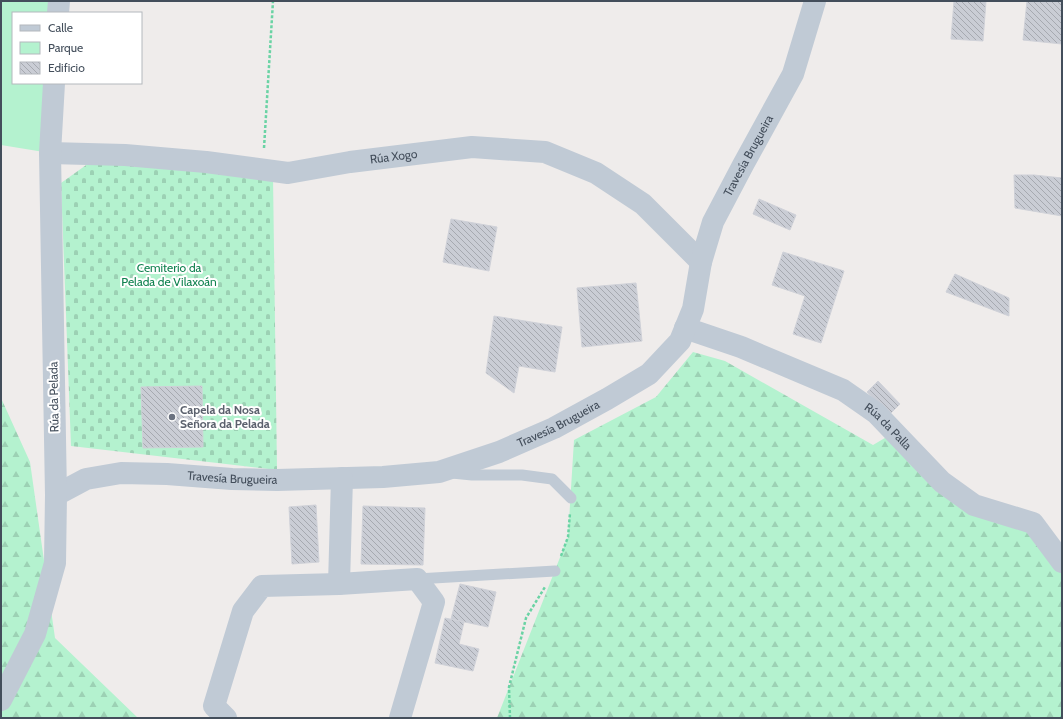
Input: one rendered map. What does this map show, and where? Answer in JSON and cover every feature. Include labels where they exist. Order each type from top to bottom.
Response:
[{"type":"street","points":[[58,12],[59,1]]},
{"type":"street","name":"Travesía Brugueira","points":[[56,495],[86,479],[121,473],[277,480],[383,477],[439,472],[499,452],[554,428],[649,374],[680,341],[694,309],[701,262],[713,222],[794,74],[816,1]]},
{"type":"street","name":"Rúa da Pelada","points":[[1,700],[35,634],[54,563],[56,495],[50,153],[54,84]]},
{"type":"street","name":"Rúa Xogo","points":[[50,153],[125,155],[206,162],[288,173],[350,162],[472,147],[545,152],[596,173],[643,204],[701,262]]},
{"type":"street","name":"Rúa da Palla","points":[[685,328],[741,347],[843,390],[876,413],[942,482],[974,505],[1033,523],[1062,562]]},
{"type":"street","points":[[340,584],[342,478]]},
{"type":"street","points":[[226,718],[214,706],[243,611],[262,586],[340,584],[417,579],[434,602],[400,718]]},
{"type":"lane","points":[[439,472],[472,475],[522,475],[552,479],[571,498]]},
{"type":"lane","points":[[417,579],[555,570]]},
{"type":"path","points":[[262,170],[273,1]]},
{"type":"path","points":[[510,718],[509,688],[526,618],[555,570],[568,537],[571,498]]},
{"type":"green space","points":[[1,1],[65,1],[64,12],[12,12],[12,84],[57,84],[50,153],[1,145]]},
{"type":"green space","name":"Cemiterio da Pelada de Vilaxoán","points":[[89,163],[273,176],[277,470],[71,446],[61,183]]},
{"type":"green space","points":[[693,352],[725,361],[873,445],[895,432],[942,482],[1033,523],[1062,562],[1062,718],[497,718],[568,537],[574,440],[656,397]]},
{"type":"green space","points":[[1,398],[30,462],[55,638],[138,718],[1,718]]},
{"type":"building","points":[[954,1],[986,1],[983,41],[951,39]]},
{"type":"building","points":[[1027,1],[1062,1],[1062,44],[1023,40]]},
{"type":"building","points":[[1014,175],[1034,175],[1062,178],[1062,216],[1015,208]]},
{"type":"building","points":[[759,199],[796,215],[790,230],[753,214]]},
{"type":"building","points":[[451,219],[497,227],[489,271],[443,262]]},
{"type":"building","points":[[783,252],[844,271],[821,343],[793,334],[805,296],[772,285]]},
{"type":"building","points":[[955,274],[1009,298],[1009,316],[946,292]]},
{"type":"building","points":[[636,283],[642,341],[582,347],[577,288]]},
{"type":"building","points":[[494,316],[562,327],[555,372],[519,366],[514,393],[486,373]]},
{"type":"building","points":[[878,381],[900,404],[889,415],[867,392]]},
{"type":"building","name":"Capela da Nosa Señora da Pelada","points":[[202,386],[203,447],[143,448],[141,387]]},
{"type":"building","points":[[316,505],[319,562],[292,564],[289,507]]},
{"type":"building","points":[[363,506],[425,508],[423,565],[361,564]]},
{"type":"building","points":[[460,584],[496,592],[488,627],[451,619]]},
{"type":"building","points":[[445,618],[464,622],[459,644],[479,649],[473,671],[435,663]]},
{"type":"place","name":"Capela da Nosa Señora da Pelada","points":[[172,417]]}]
